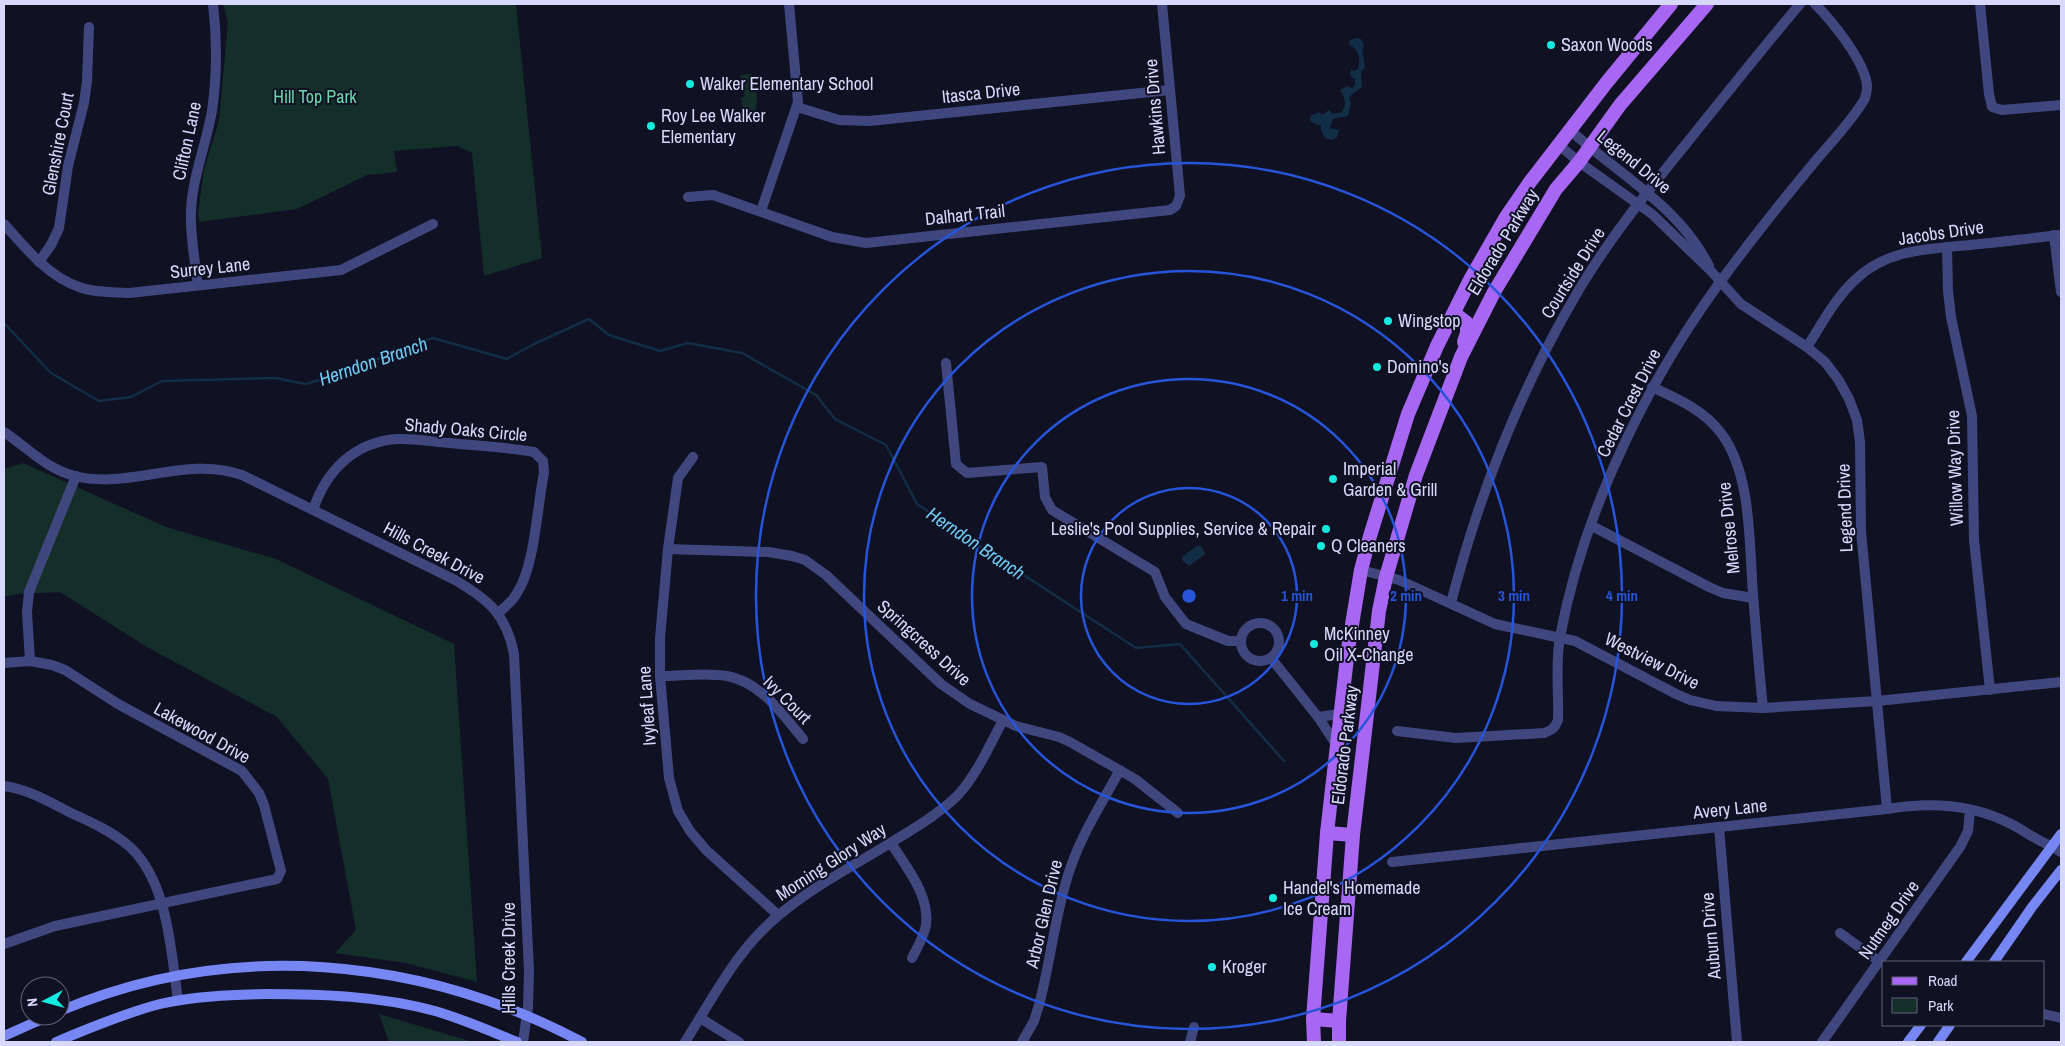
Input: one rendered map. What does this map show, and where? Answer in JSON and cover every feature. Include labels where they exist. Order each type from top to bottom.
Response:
[{"type":"main road","name":"Eldorado Parkway","points":[[1314,1042],[1313,1020],[1327,833],[1348,649],[1361,570],[1391,464],[1408,414],[1437,346],[1471,278],[1506,217],[1570,130],[1671,4]]},
{"type":"main road","name":"Eldorado Parkway","points":[[1339,1042],[1353,836],[1379,612],[1386,577],[1416,475],[1461,357],[1508,267],[1556,189],[1579,162],[1620,105],[1707,4]]},
{"type":"main road","points":[[1450,385],[1450,376],[1467,333],[1467,323],[1454,313]]},
{"type":"main road","points":[[1327,833],[1353,836]]},
{"type":"main road","points":[[1967,961],[2061,834]]},
{"type":"main road","points":[[1995,961],[2032,907],[2061,870]]},
{"type":"main road","points":[[70,1007],[134,985],[217,969],[300,967],[344,969],[383,974],[443,986],[476,996],[527,1016],[582,1042]]},
{"type":"main road","points":[[56,1042],[135,1012],[178,1000],[246,994],[339,995],[390,1002],[435,1011],[464,1020],[517,1042]]},
{"type":"main road","points":[[1313,1020],[1339,1021]]},
{"type":"main road","points":[[4,1036],[26,1026]]},
{"type":"main road","points":[[1908,1042],[1920,1026]]},
{"type":"main road","points":[[1938,1042],[1949,1026]]},
{"type":"street","name":"Clifton Lane","points":[[198,285],[191,236],[192,194],[212,110],[216,29],[213,4]]},
{"type":"street","points":[[760,211],[797,107],[799,92],[790,4]]},
{"type":"street","name":"Hawkins Drive","points":[[1162,4],[1180,196],[1176,206]]},
{"type":"street","name":"Courtside Drive","points":[[1451,603],[1474,522],[1492,470],[1519,404],[1551,339],[1578,292],[1647,192],[1800,4]]},
{"type":"street","name":"Cedar Crest Drive","points":[[1397,731],[1456,738],[1534,734],[1553,730],[1558,720],[1557,666],[1560,637],[1579,559],[1624,444],[1652,388],[1690,324],[1721,281],[1864,100],[1867,86],[1856,58],[1847,42],[1815,4]]},
{"type":"street","points":[[1980,4],[1990,102],[1996,109],[2061,105]]},
{"type":"street","name":"Glenshire Court","points":[[39,262],[59,228],[68,166],[84,103],[87,81],[89,27]]},
{"type":"street","name":"Itasca Drive","points":[[797,107],[839,120],[869,121],[1170,90]]},
{"type":"street","name":"Legend Drive","points":[[1570,130],[1589,148],[1647,192],[1684,229],[1700,250],[1710,270]]},
{"type":"street","name":"Legend Drive","points":[[1559,145],[1579,162],[1652,214],[1721,281],[1741,304],[1825,362],[1849,398],[1857,420],[1860,442],[1861,531],[1887,809]]},
{"type":"street","name":"Dalhart Trail","points":[[688,197],[713,194],[839,239],[872,243],[1167,211],[1176,206]]},
{"type":"street","name":"Surrey Lane","points":[[4,224],[39,262],[65,281],[81,288],[129,293],[341,270],[433,224]]},
{"type":"street","points":[[2058,235],[2061,292]]},
{"type":"street","name":"Jacobs Drive","points":[[1807,348],[1839,298],[1866,270],[1896,255],[1947,246],[2058,235]]},
{"type":"street","name":"Willow Way Drive","points":[[1947,246],[1951,318],[1972,416],[1974,540],[1990,690]]},
{"type":"street","points":[[946,363],[956,464],[967,472],[1042,466],[1044,497],[1052,510],[1155,572],[1165,597],[1186,624],[1228,641],[1241,641]]},
{"type":"street","name":"Melrose Drive","points":[[1652,388],[1687,403],[1715,425],[1728,442],[1736,462],[1745,502],[1763,708]]},
{"type":"street","name":"Hills Creek Drive","points":[[4,432],[42,461],[76,476],[105,479],[198,468],[226,470],[250,479],[455,580],[478,594],[498,613],[508,630],[514,654],[529,971],[527,1016],[522,1042]]},
{"type":"street","name":"Shady Oaks Circle","points":[[313,510],[325,481],[338,466],[362,448],[380,441],[409,440],[534,452],[543,461],[544,473],[530,554],[523,581],[517,594],[498,613]]},
{"type":"street","name":"Ivyleaf Lane","points":[[693,457],[678,478],[668,549],[660,638],[660,676],[669,778],[678,811],[690,831],[706,850],[778,915]]},
{"type":"street","points":[[30,661],[26,612],[29,592],[76,476]]},
{"type":"street","points":[[1592,526],[1709,587],[1724,593],[1753,598]]},
{"type":"street","name":"Springcress Drive","points":[[668,549],[768,552],[805,560],[826,575],[941,684],[970,704],[1003,720],[1059,737],[1135,778],[1178,813]]},
{"type":"street","name":"Westview Drive","points":[[1361,570],[1399,580],[1495,624],[1560,637],[1592,648],[1690,700],[1716,706],[1763,708],[1877,701],[2061,682]]},
{"type":"street","points":[[1257,623],[1270,626],[1274,630],[1279,642],[1278,648],[1271,658],[1259,662],[1248,658],[1244,653],[1241,641],[1242,635],[1251,625],[1257,623]]},
{"type":"street","points":[[1271,658],[1318,717],[1336,744]]},
{"type":"street","name":"Lakewood Drive","points":[[4,663],[30,661],[66,670],[118,704],[242,771],[259,793],[264,805],[281,867],[280,876],[277,878],[55,926],[4,944]]},
{"type":"street","name":"Ivy Court","points":[[660,676],[726,676],[740,679],[769,699],[803,739]]},
{"type":"street","points":[[1318,717],[1340,714]]},
{"type":"street","name":"Morning Glory Way","points":[[685,1042],[722,980],[759,933],[778,915],[816,888],[937,813],[959,794],[980,763],[1003,720]]},
{"type":"street","name":"Arbor Glen Drive","points":[[1022,1042],[1034,1021],[1039,1005],[1072,862],[1092,820],[1120,770]]},
{"type":"street","points":[[4,786],[40,798],[90,822],[124,843],[146,865],[162,904],[178,1000]]},
{"type":"street","name":"Avery Lane","points":[[1392,862],[1914,805],[1938,805],[1989,815],[2011,824],[2037,841],[2052,846],[2061,852]]},
{"type":"street","name":"Nutmeg Drive","points":[[1822,1042],[1960,846],[1968,831],[1970,810]]},
{"type":"street","name":"Auburn Drive","points":[[1718,827],[1737,1042]]},
{"type":"street","points":[[891,843],[910,874],[925,905],[925,927],[912,958]]},
{"type":"street","points":[[1840,933],[1880,962]]},
{"type":"street","points":[[2045,1014],[2061,1018]]},
{"type":"street","points":[[700,1018],[739,1042]]},
{"type":"street","points":[[1190,1042],[1194,1027]]},
{"type":"green space","name":"Hill Top Park","points":[[223,4],[516,4],[542,258],[484,276],[472,153],[458,146],[394,151],[397,172],[367,175],[297,209],[199,222],[198,213],[204,169],[219,121],[228,22]]},
{"type":"green space","points":[[751,74],[756,88],[756,108],[755,113],[744,114],[741,98],[745,97],[740,75]]},
{"type":"green space","points":[[23,463],[166,527],[276,559],[454,644],[477,982],[406,963],[335,953],[356,930],[328,779],[277,717],[147,647],[60,592],[18,594],[4,597],[4,469]]},
{"type":"green space","points":[[379,1014],[473,1042],[389,1042]]},
{"type":"water","points":[[1361,39],[1364,45],[1362,50],[1365,67],[1361,72],[1362,87],[1351,95],[1349,99],[1351,103],[1348,116],[1333,119],[1330,128],[1339,130],[1337,137],[1332,140],[1325,138],[1321,125],[1310,121],[1310,116],[1319,112],[1322,115],[1329,110],[1333,114],[1342,112],[1345,101],[1340,90],[1347,86],[1352,88],[1355,85],[1355,79],[1350,74],[1351,69],[1354,71],[1358,69],[1359,58],[1355,49],[1349,44],[1350,40]]},
{"type":"water","points":[[1198,545],[1202,547],[1205,554],[1189,566],[1182,560],[1182,557]]},
{"type":"waterway","name":"Herndon Branch","points":[[4,323],[51,373],[99,401],[131,397],[162,381],[276,378],[305,384],[365,367],[383,356],[433,338],[507,359],[534,344],[589,319],[609,335],[660,351],[688,343],[742,353],[816,395],[835,419],[886,445],[917,504],[993,555],[1136,648],[1180,644],[1284,761]]},
{"type":"place","name":"Saxon Woods","points":[[1551,45]]},
{"type":"place","name":"Walker Elementary School","points":[[690,84]]},
{"type":"place","name":"Roy Lee Walker Elementary","points":[[651,126]]},
{"type":"place","name":"Wingstop","points":[[1388,321]]},
{"type":"place","name":"Domino's","points":[[1377,367]]},
{"type":"place","name":"Imperial Garden & Grill","points":[[1333,479]]},
{"type":"place","name":"Leslie's Pool Supplies, Service & Repair","points":[[1326,529]]},
{"type":"place","name":"Q Cleaners","points":[[1321,546]]},
{"type":"place","name":"McKinney Oil X-Change","points":[[1314,644]]},
{"type":"place","name":"Handel's Homemade Ice Cream","points":[[1273,898]]},
{"type":"place","name":"Kroger","points":[[1212,967]]}]
